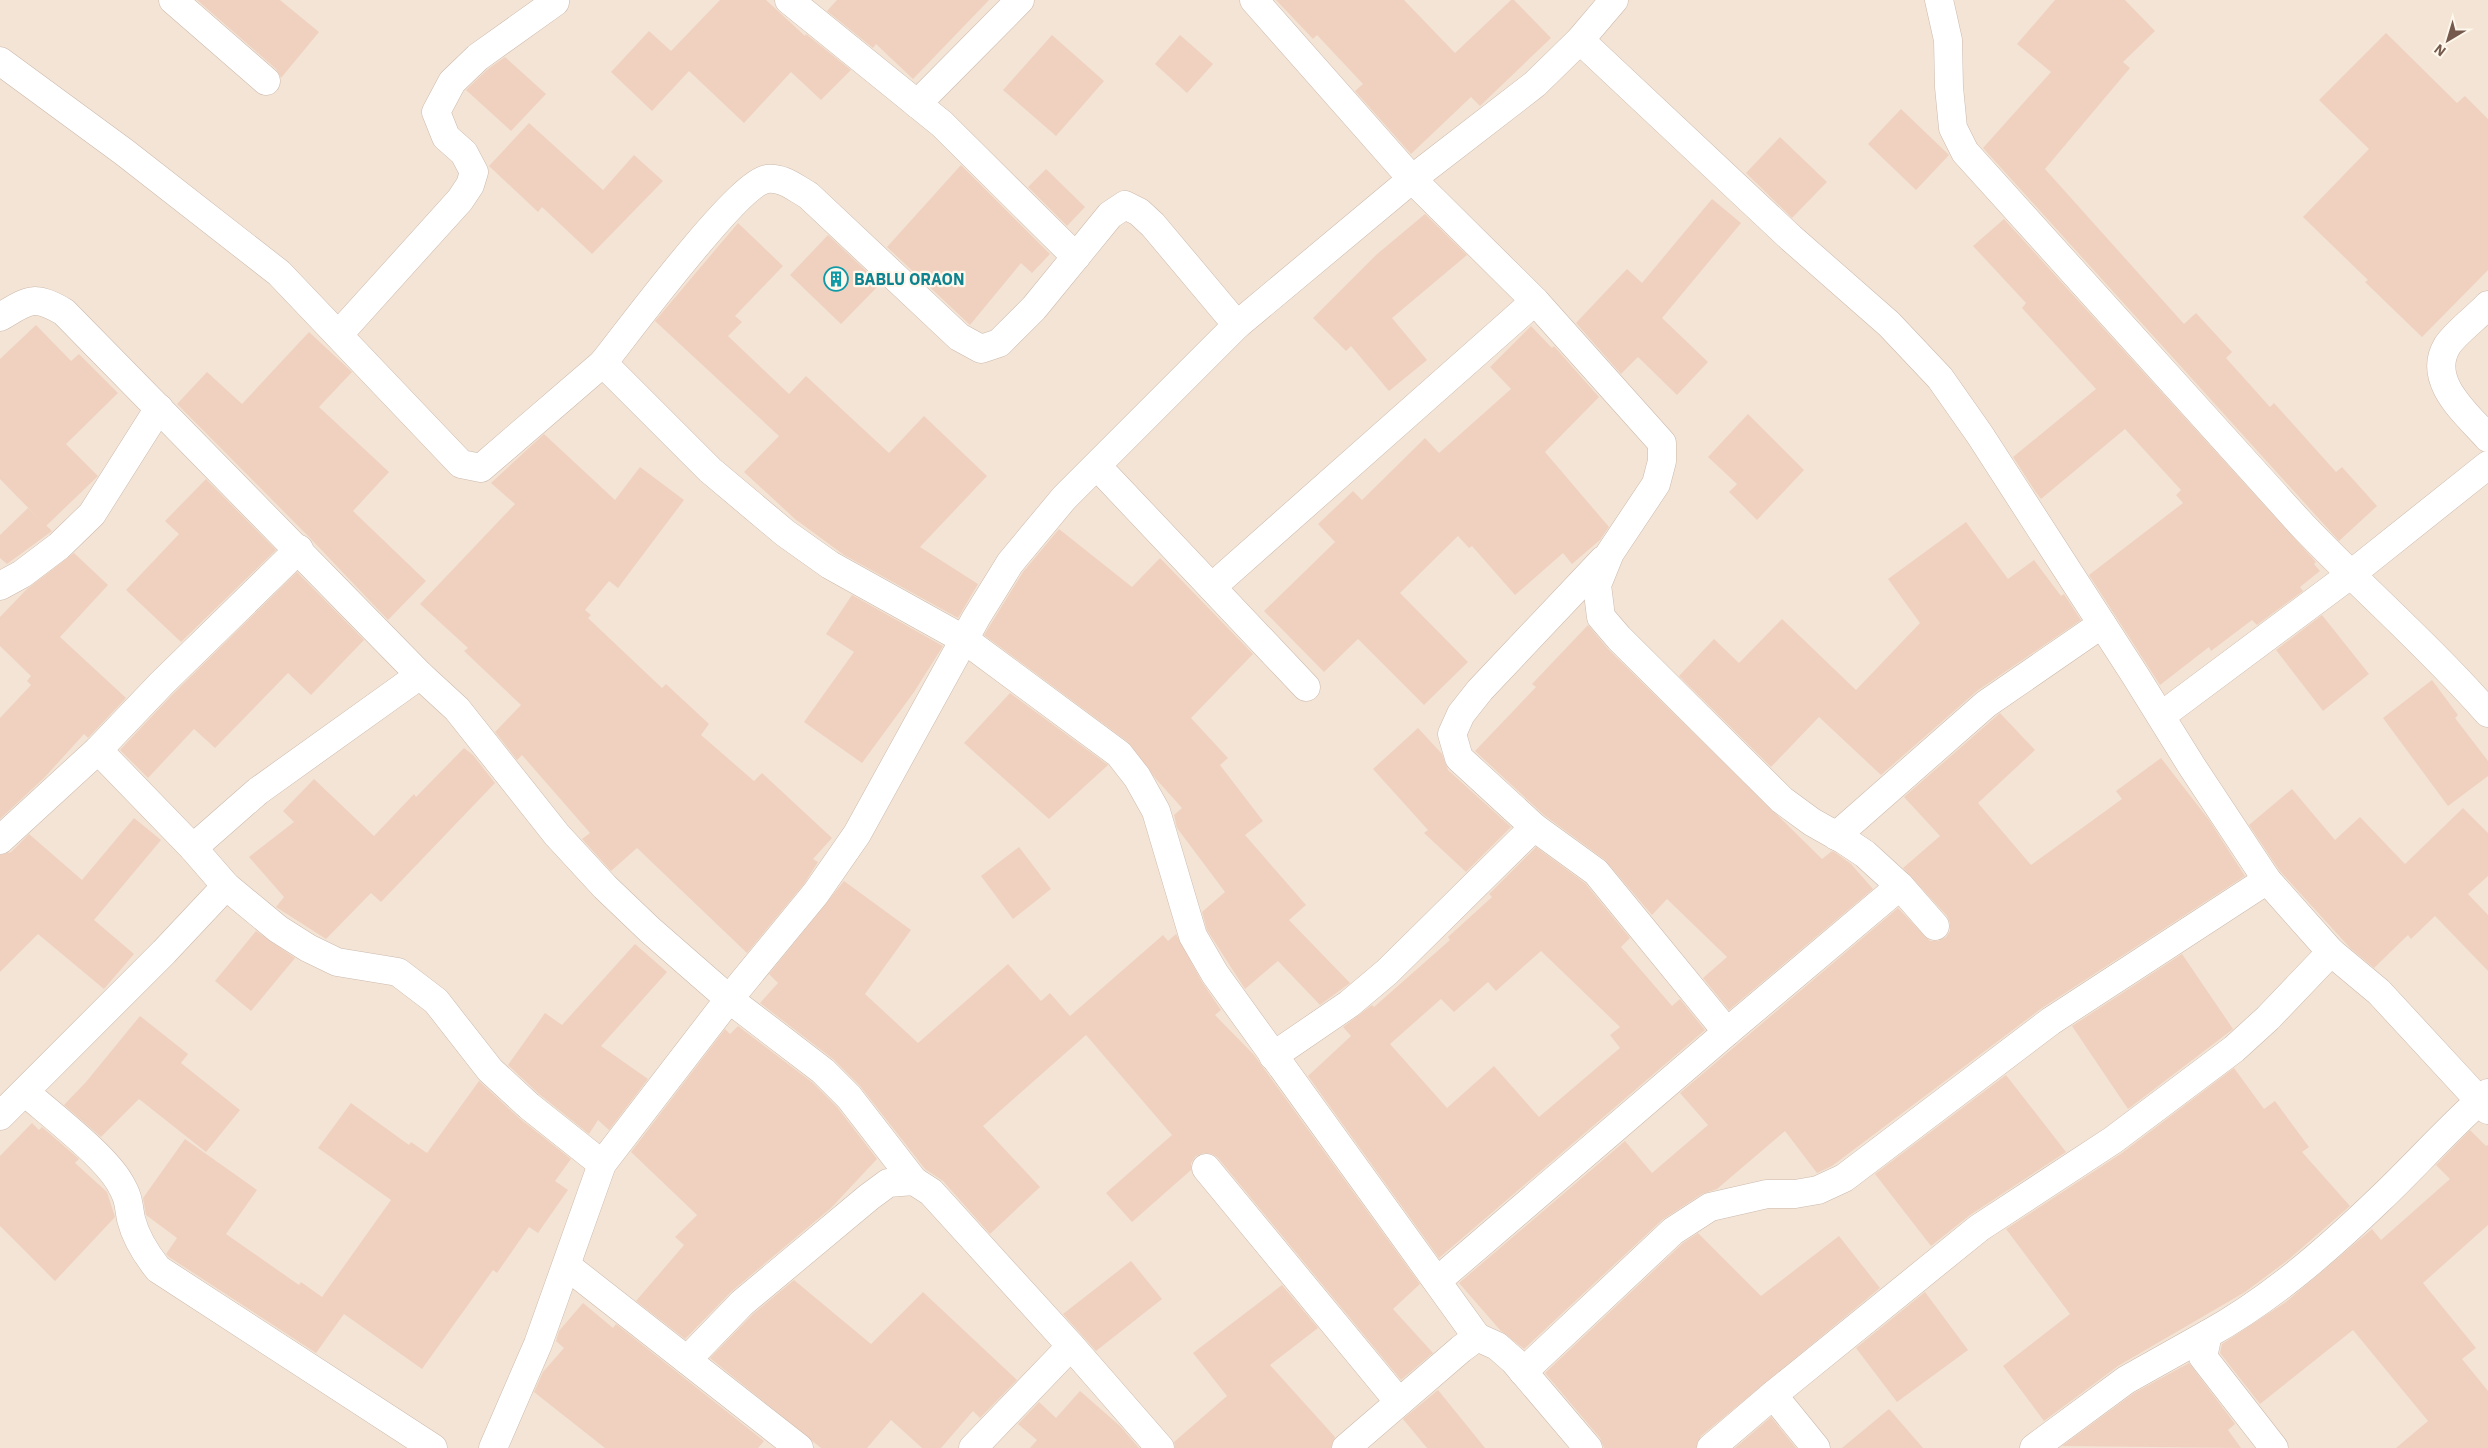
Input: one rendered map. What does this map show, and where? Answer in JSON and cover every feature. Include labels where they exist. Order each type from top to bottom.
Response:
[{"type":"street","points":[[173,0],[266,81]]},
{"type":"street","points":[[789,0],[942,124],[1076,257]]},
{"type":"street","points":[[917,104],[1020,0]]},
{"type":"street","points":[[1254,0],[1412,179],[1535,301],[1646,423],[1662,444],[1662,461],[1656,484],[1610,553],[1480,690],[1461,714],[1452,734],[1459,758],[1534,828],[1596,872],[1727,1032]]},
{"type":"street","points":[[493,1448],[538,1344],[602,1164],[729,999],[816,893],[857,834],[976,618],[1010,563],[1064,498],[1237,325],[1412,179],[1534,84],[1580,40],[1614,0]]},
{"type":"street","points":[[1939,0],[1948,40],[1949,87],[1953,128],[1965,152],[2002,195],[2350,574],[2444,663],[2488,713]]},
{"type":"street","points":[[339,334],[460,200],[470,185],[474,172],[464,153],[446,137],[436,112],[452,82],[478,57],[555,1]]},
{"type":"street","points":[[1580,40],[1784,232],[1889,324],[1940,378],[2102,624],[2190,765],[2267,880],[2331,952],[2379,992],[2485,1101],[2318,1256],[2239,1316],[2126,1380],[2034,1448]]},
{"type":"street","points":[[0,61],[124,152],[279,273],[461,464],[481,468],[603,363],[693,248],[744,194],[765,179],[784,181],[808,196],[959,337],[981,349],[999,343],[1034,308],[1110,215],[1125,205],[1139,212],[1152,225],[1237,325]]},
{"type":"street","points":[[0,317],[28,300],[46,301],[64,312],[420,675],[457,709],[557,835],[605,887],[650,930],[729,999],[823,1071],[849,1097],[914,1181],[931,1192],[1071,1346],[1160,1448]]},
{"type":"street","points":[[1212,587],[1535,301]]},
{"type":"street","points":[[2488,305],[2446,347],[2440,372],[2448,391],[2488,438]]},
{"type":"street","points":[[603,363],[710,470],[785,533],[830,565],[965,640],[1119,754],[1137,777],[1156,811],[1194,936],[1215,974],[1477,1337],[1496,1346],[1522,1372],[1588,1448]]},
{"type":"street","points":[[0,586],[22,574],[59,546],[92,514],[159,408]]},
{"type":"street","points":[[2161,716],[2350,574],[2488,465]]},
{"type":"street","points":[[1097,466],[1306,687]]},
{"type":"street","points":[[0,840],[98,750],[162,683],[299,550]]},
{"type":"street","points":[[1610,553],[1597,585],[1601,616],[1613,631],[1782,800],[1812,822],[1865,854],[1900,886],[1934,926]]},
{"type":"street","points":[[1836,836],[1986,704],[2102,624]]},
{"type":"street","points":[[194,848],[258,791],[420,675]]},
{"type":"street","points":[[98,750],[194,848],[226,886],[278,928],[308,948],[337,962],[398,972],[436,1001],[490,1070],[529,1106],[602,1164]]},
{"type":"street","points":[[1273,1056],[1349,1004],[1387,972],[1534,828]]},
{"type":"street","points":[[1522,1372],[1673,1231],[1710,1207],[1767,1194],[1794,1194],[1818,1190],[1844,1178],[2051,1021],[2267,880]]},
{"type":"street","points":[[0,1116],[226,886]]},
{"type":"street","points":[[1437,1281],[1900,886]]},
{"type":"street","points":[[1711,1448],[1773,1394],[1979,1228],[2112,1140],[2234,1049],[2268,1018],[2331,952]]},
{"type":"street","points":[[25,1092],[102,1161],[119,1180],[129,1200],[131,1219],[143,1250],[158,1269],[433,1448]]},
{"type":"street","points":[[1206,1168],[1399,1402]]},
{"type":"street","points":[[687,1360],[742,1303],[869,1197],[888,1183],[914,1181]]},
{"type":"street","points":[[567,1266],[687,1360],[791,1446]]},
{"type":"street","points":[[2208,1334],[2203,1357],[2274,1448]]},
{"type":"street","points":[[1346,1448],[1477,1337]]},
{"type":"street","points":[[973,1448],[1071,1346]]},
{"type":"street","points":[[1773,1394],[1816,1448]]},
{"type":"shaded area","points":[[0,0],[2488,0],[2488,1448],[0,1448]]},
{"type":"building","points":[[197,0],[280,0],[319,32],[281,78],[276,69]]},
{"type":"building","points":[[720,0],[766,0],[805,36],[806,34],[851,70],[821,100],[791,72],[744,123],[689,71],[652,111],[611,72],[649,31],[671,51]]},
{"type":"building","points":[[837,0],[989,0],[913,79],[876,44],[873,48],[827,11]]},
{"type":"building","points":[[1276,0],[1404,0],[1455,53],[1511,0],[1514,0],[1551,38],[1480,106],[1471,97],[1411,154],[1355,91],[1363,84],[1317,35],[1313,39]]},
{"type":"building","points":[[2055,0],[2125,0],[2155,31],[2123,62],[2130,68],[2045,169],[2184,324],[2196,313],[2232,352],[2226,358],[2270,407],[2274,403],[2336,472],[2342,467],[2377,506],[2339,541],[1983,148],[2051,72],[2017,44]]},
{"type":"building","points":[[2386,33],[2457,103],[2465,96],[2488,119],[2488,270],[2422,337],[2365,282],[2368,280],[2303,217],[2369,149],[2319,100]]},
{"type":"building","points":[[1052,35],[1104,81],[1056,136],[1003,90]]},
{"type":"building","points":[[1180,35],[1213,64],[1187,93],[1155,64]]},
{"type":"building","points":[[505,57],[546,94],[511,131],[466,90],[488,69]]},
{"type":"building","points":[[1901,109],[1949,155],[1916,190],[1868,144]]},
{"type":"building","points":[[529,123],[603,190],[634,155],[663,181],[592,254],[542,207],[538,212],[489,166]]},
{"type":"building","points":[[1780,137],[1827,182],[1792,218],[1746,173]]},
{"type":"building","points":[[961,165],[1050,254],[1032,273],[1021,263],[970,325],[887,247]]},
{"type":"building","points":[[1046,169],[1085,207],[1067,226],[1028,187]]},
{"type":"building","points":[[1712,199],[1741,223],[1662,318],[1708,362],[1677,395],[1638,357],[1621,374],[1576,323],[1627,269],[1642,283]]},
{"type":"building","points":[[1425,214],[1467,255],[1392,318],[1427,360],[1389,391],[1351,346],[1346,351],[1313,318],[1376,255]]},
{"type":"building","points":[[2004,219],[2316,562],[2314,564],[2320,571],[2300,587],[2303,591],[2257,625],[2252,620],[2211,651],[2209,647],[2160,685],[2089,575],[2183,503],[2176,495],[2181,490],[2125,429],[2041,499],[2035,491],[2013,457],[2096,389],[2022,308],[2026,303],[1973,246]]},
{"type":"building","points":[[738,223],[783,266],[735,316],[742,322],[728,336],[789,394],[806,376],[889,453],[924,416],[987,476],[920,547],[978,584],[958,618],[844,555],[795,519],[744,472],[779,436],[655,321]]},
{"type":"building","name":"BABLU ORAON","points":[[828,235],[880,284],[841,324],[790,275]]},
{"type":"building","points":[[36,325],[71,361],[79,354],[118,393],[66,444],[98,476],[46,526],[0,479],[0,359]]},
{"type":"building","points":[[1531,326],[1552,348],[1554,346],[1599,397],[1545,452],[1609,527],[1600,540],[1572,564],[1563,553],[1515,595],[1472,546],[1469,548],[1458,536],[1400,593],[1468,662],[1424,705],[1358,639],[1324,672],[1264,611],[1335,542],[1318,524],[1353,491],[1362,500],[1425,438],[1439,453],[1511,389],[1490,367]]},
{"type":"building","points":[[309,332],[352,372],[319,407],[389,472],[353,511],[426,581],[388,620],[310,538],[177,404],[207,372],[242,404]]},
{"type":"building","points":[[1748,414],[1804,470],[1757,520],[1729,492],[1737,484],[1708,457]]},
{"type":"building","points":[[544,434],[615,500],[640,467],[684,500],[618,588],[609,581],[585,610],[591,615],[588,618],[662,688],[666,684],[709,724],[701,735],[754,781],[762,773],[832,838],[813,859],[818,862],[804,884],[747,953],[637,848],[611,871],[582,839],[590,833],[522,755],[517,760],[495,732],[521,705],[464,651],[468,648],[420,604],[515,504],[491,483]]},
{"type":"building","points":[[206,479],[276,550],[181,642],[126,590],[179,534],[165,521]]},
{"type":"building","points":[[28,508],[52,531],[7,564],[0,558],[0,535]]},
{"type":"building","points":[[1966,522],[2008,579],[2034,560],[2061,596],[2064,594],[2081,620],[1977,691],[1881,775],[1819,717],[1771,767],[1679,676],[1714,639],[1739,663],[1782,619],[1856,690],[1920,623],[1888,579]]},
{"type":"building","points":[[1059,529],[1132,587],[1160,558],[1253,654],[1191,718],[1228,758],[1220,765],[1263,821],[1245,835],[1306,905],[1289,920],[1350,983],[1320,1005],[1278,961],[1245,989],[1207,930],[1202,912],[1225,892],[1177,828],[1174,815],[1182,808],[1156,779],[1128,742],[984,635],[1023,572]]},
{"type":"building","points":[[74,553],[108,585],[60,637],[126,698],[88,738],[84,734],[44,778],[0,819],[0,718],[31,685],[27,681],[31,676],[0,646],[0,617],[27,589]]},
{"type":"building","points":[[297,572],[364,640],[311,695],[288,673],[215,748],[194,729],[148,778],[120,750],[173,694]]},
{"type":"building","points":[[852,595],[943,646],[914,692],[862,763],[804,722],[854,652],[826,634]]},
{"type":"building","points":[[2322,615],[2369,674],[2323,711],[2276,650]]},
{"type":"building","points":[[1588,625],[1608,649],[1822,859],[1832,851],[1836,853],[1851,864],[1873,889],[1729,1010],[1703,978],[1727,957],[1667,899],[1652,915],[1605,860],[1544,815],[1475,751],[1536,687],[1532,684]]},
{"type":"building","points":[[2432,680],[2458,715],[2455,718],[2488,761],[2488,776],[2448,806],[2383,718]]},
{"type":"building","points":[[1010,693],[1108,765],[1049,819],[964,743]]},
{"type":"building","points":[[2000,713],[2035,750],[1978,803],[2031,865],[2122,799],[2116,791],[2161,758],[2209,820],[2245,876],[2042,1008],[1832,1166],[1817,1173],[1785,1131],[1717,1189],[1702,1194],[1662,1220],[1524,1349],[1500,1330],[1459,1283],[1625,1141],[1652,1173],[1708,1125],[1680,1093],[1898,908],[1930,941],[1938,941],[1946,937],[1950,931],[1950,923],[1947,916],[1903,868],[1940,836],[1904,797]]},
{"type":"building","points":[[1418,728],[1442,754],[1448,770],[1511,827],[1466,872],[1424,833],[1428,830],[1373,769]]},
{"type":"building","points":[[464,748],[473,755],[495,783],[381,902],[371,893],[326,939],[276,907],[284,897],[249,857],[294,822],[283,811],[314,779],[374,836],[414,794],[416,797]]},
{"type":"building","points":[[2292,789],[2335,840],[2360,817],[2405,864],[2463,808],[2488,833],[2488,876],[2468,894],[2488,915],[2488,971],[2435,916],[2411,939],[2408,935],[2374,968],[2351,949],[2279,870],[2249,825]]},
{"type":"building","points":[[134,818],[161,840],[94,920],[134,954],[104,989],[38,934],[0,972],[0,855],[11,852],[29,834],[82,880]]},
{"type":"building","points":[[1019,847],[1051,889],[1013,919],[981,876]]},
{"type":"building","points":[[1536,847],[1585,883],[1630,938],[1621,947],[1672,1006],[1680,999],[1705,1030],[1439,1258],[1308,1076],[1351,1036],[1343,1027],[1372,1005],[1374,1007],[1450,940],[1448,937],[1492,897],[1489,894]],"holes":[[[1541,951],[1620,1027],[1610,1035],[1620,1048],[1539,1117],[1494,1066],[1447,1108],[1390,1044],[1441,999],[1454,1012],[1488,982],[1496,991]]]},
{"type":"building","points":[[844,881],[911,930],[865,994],[918,1043],[1008,964],[1041,1001],[1050,993],[1070,1016],[1163,935],[1168,941],[1176,934],[1202,982],[1221,1010],[1215,1015],[1254,1055],[1420,1284],[1393,1309],[1433,1353],[1401,1380],[1218,1158],[1212,1154],[1204,1153],[1196,1156],[1191,1163],[1191,1170],[1132,1222],[1106,1193],[1172,1135],[1086,1035],[983,1126],[1040,1187],[990,1234],[943,1181],[925,1169],[860,1086],[833,1059],[760,1003],[778,983],[769,974]]},
{"type":"building","points":[[256,931],[295,958],[251,1011],[215,981]]},
{"type":"building","points":[[635,944],[667,972],[601,1046],[648,1079],[609,1130],[598,1120],[589,1134],[539,1094],[508,1065],[545,1013],[562,1025]]},
{"type":"building","points":[[2182,954],[2233,1029],[2128,1109],[2072,1026]]},
{"type":"building","points":[[140,1016],[188,1054],[181,1063],[240,1110],[206,1152],[139,1099],[101,1137],[64,1105],[86,1082]]},
{"type":"building","points":[[738,1026],[813,1083],[837,1107],[877,1159],[831,1208],[732,1291],[685,1339],[636,1301],[684,1245],[675,1237],[697,1215],[631,1152],[725,1029],[730,1034]]},
{"type":"building","points":[[2234,1068],[2264,1109],[2275,1101],[2309,1147],[2302,1152],[2350,1206],[2288,1260],[2245,1292],[2118,1366],[2044,1421],[2003,1366],[2070,1314],[2006,1229],[2122,1153]]},
{"type":"building","points":[[2006,1075],[2066,1152],[1970,1215],[1931,1246],[1875,1174]]},
{"type":"building","points":[[479,1081],[519,1118],[571,1159],[555,1181],[568,1190],[538,1233],[529,1227],[497,1273],[493,1270],[422,1369],[344,1314],[316,1353],[169,1257],[166,1254],[177,1238],[146,1215],[143,1198],[185,1139],[257,1190],[226,1234],[299,1285],[301,1282],[322,1297],[391,1200],[318,1148],[351,1103],[409,1145],[411,1142],[427,1153]]},
{"type":"building","points":[[32,1123],[39,1130],[42,1127],[79,1159],[75,1163],[107,1192],[115,1217],[55,1281],[0,1226],[0,1156]]},
{"type":"building","points":[[2470,1130],[2486,1146],[2488,1145],[2488,1225],[2423,1283],[2476,1348],[2462,1359],[2488,1391],[2488,1448],[2396,1448],[2428,1421],[2353,1330],[2260,1404],[2220,1353],[2222,1344],[2286,1302],[2372,1229],[2381,1240],[2450,1179],[2436,1165]]},
{"type":"building","points":[[1698,1233],[1761,1296],[1839,1236],[1880,1288],[1701,1436],[1696,1448],[1604,1448],[1600,1438],[1545,1373],[1683,1243]]},
{"type":"building","points":[[1131,1261],[1162,1299],[1096,1351],[1063,1314]]},
{"type":"building","points":[[794,1280],[871,1344],[923,1292],[1017,1380],[980,1418],[973,1411],[941,1448],[922,1448],[891,1420],[867,1448],[821,1448],[710,1358],[753,1314]]},
{"type":"building","points":[[1282,1285],[1318,1328],[1270,1365],[1335,1437],[1331,1448],[1175,1448],[1174,1442],[1227,1396],[1193,1353]]},
{"type":"building","points":[[1925,1292],[1968,1350],[1897,1402],[1856,1348]]},
{"type":"building","points":[[583,1303],[613,1328],[616,1324],[764,1441],[758,1448],[605,1448],[534,1392],[543,1372],[564,1348],[556,1341],[559,1331]]},
{"type":"building","points":[[2189,1363],[2235,1424],[2228,1430],[2241,1448],[2062,1446],[2134,1393]]},
{"type":"building","points":[[1438,1390],[1485,1448],[1427,1448],[1403,1419]]},
{"type":"building","points":[[1080,1391],[1120,1426],[1139,1448],[1030,1448],[1037,1440],[1018,1424],[1039,1402],[1056,1418]]},
{"type":"building","points":[[1889,1409],[1923,1448],[1842,1448]]},
{"type":"building","points":[[1771,1417],[1796,1448],[1735,1448]]},
{"type":"place","name":"BABLU ORAON","points":[[836,279]]}]
